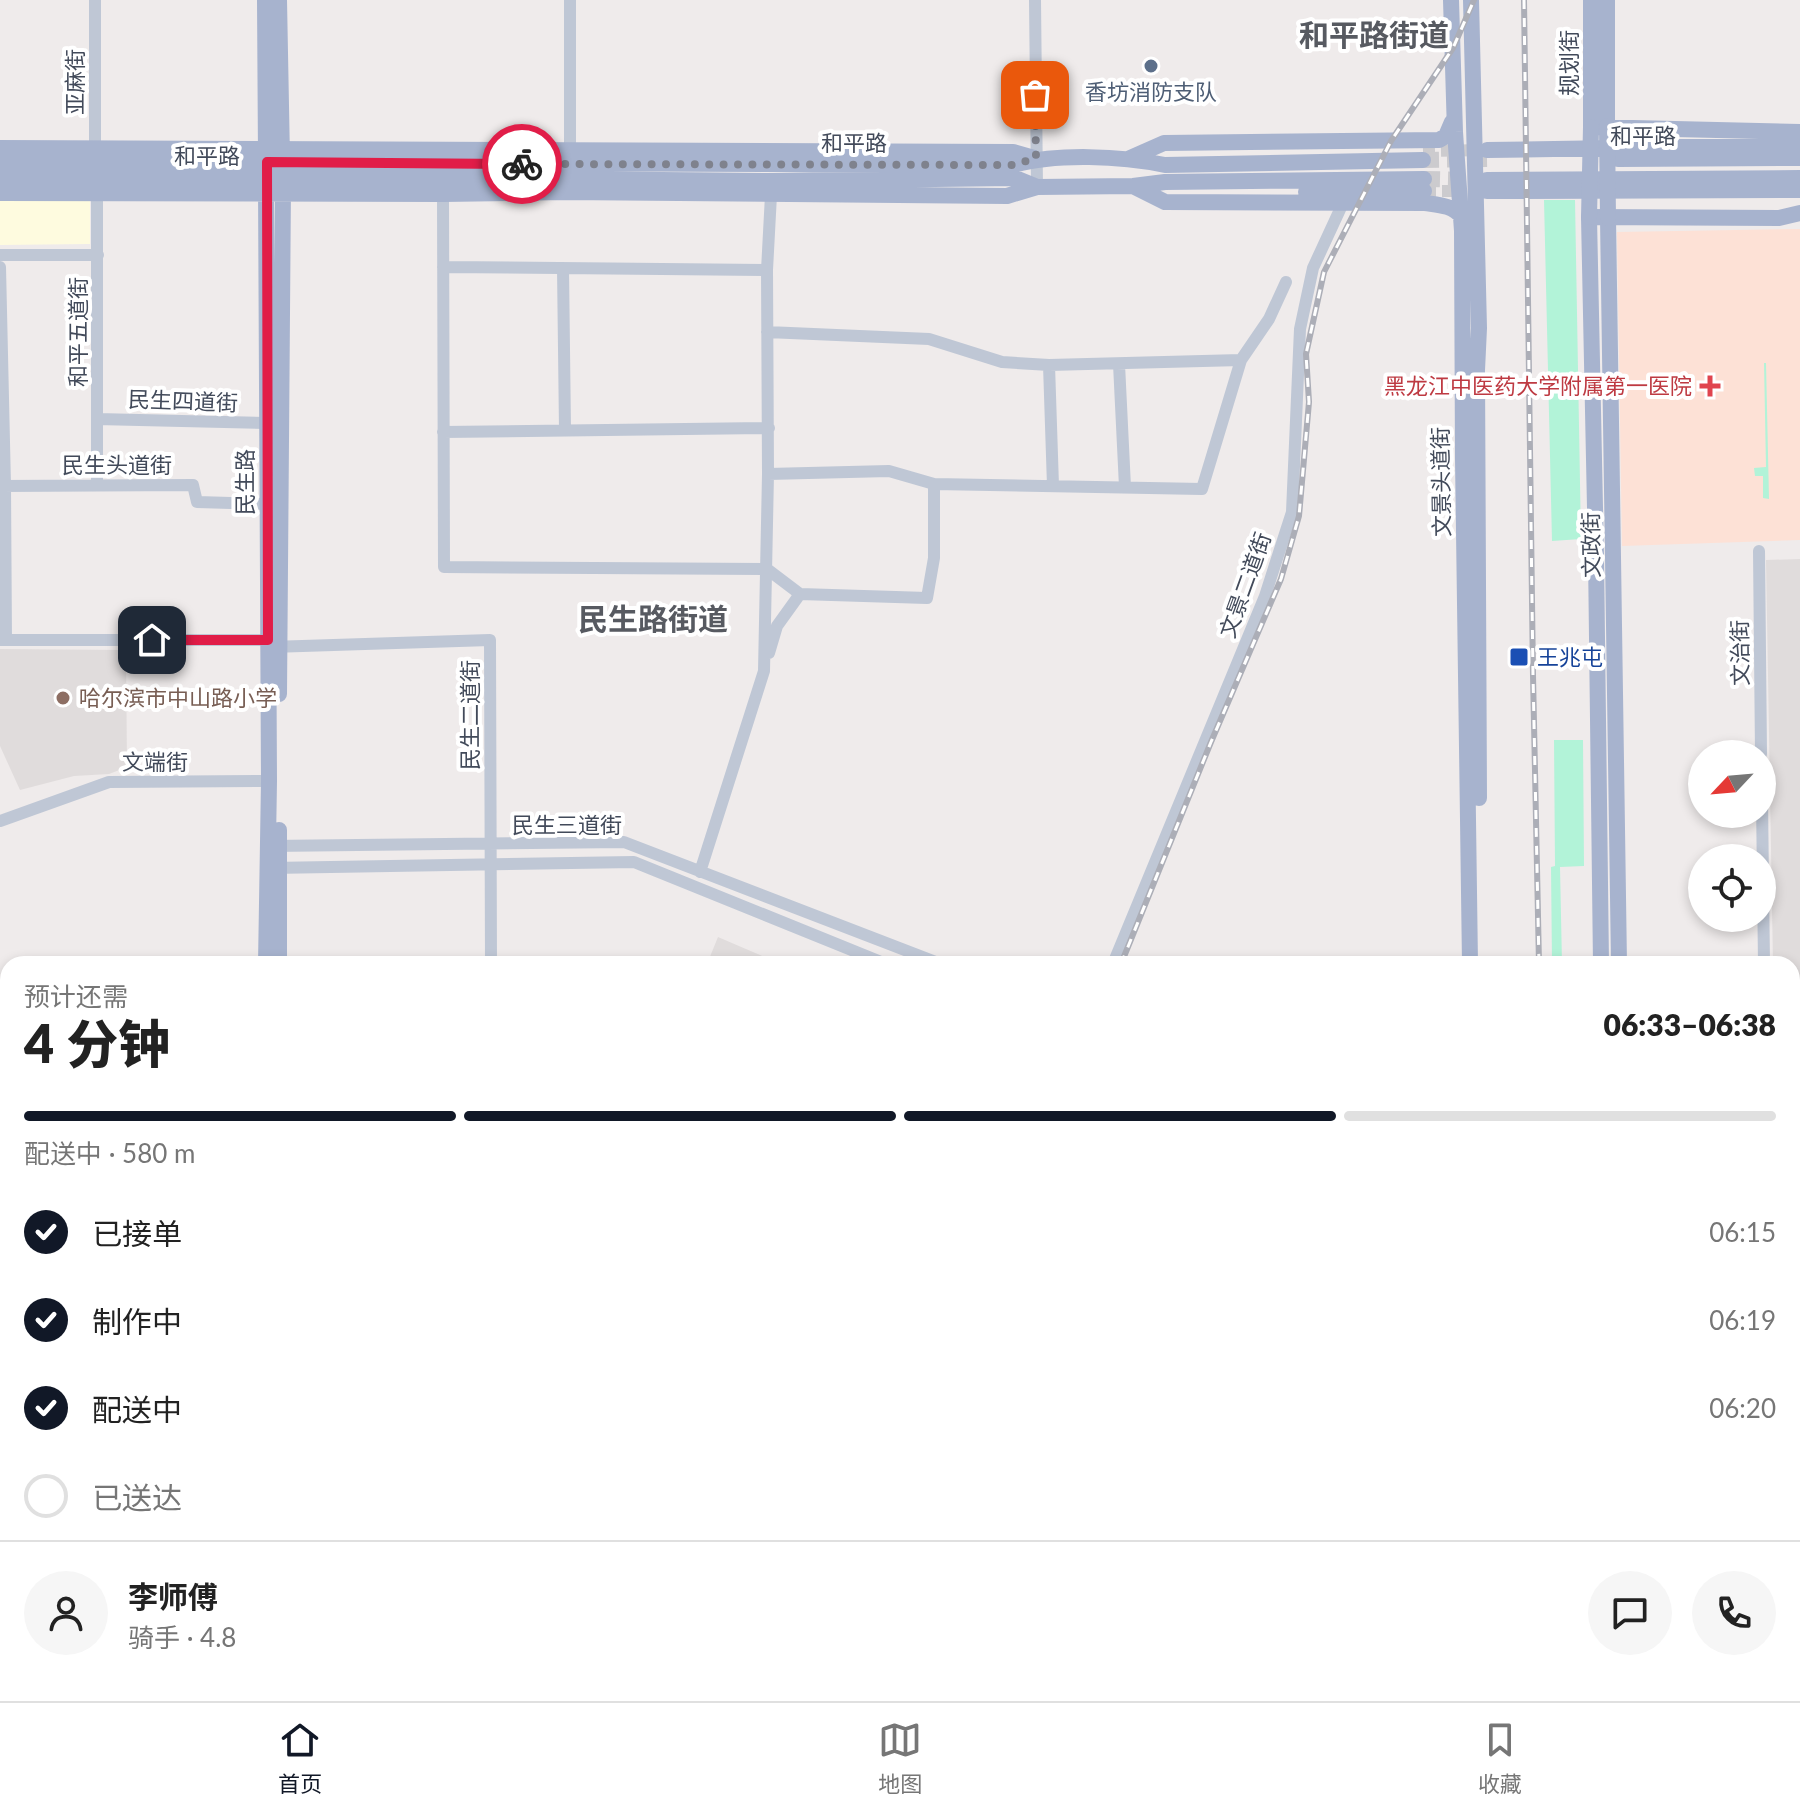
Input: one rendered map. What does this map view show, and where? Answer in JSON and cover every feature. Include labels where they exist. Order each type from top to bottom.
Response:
[{"type":"main road","name":"民生路","points":[[265,0],[274,170],[272,645],[274,868],[279,956]]},
{"type":"main road","name":"民生路","points":[[274,846],[269,781],[272,645],[267,423],[279,0]]},
{"type":"main road","name":"文景头道街","points":[[1451,0],[1454,112],[1462,217],[1470,956]]},
{"type":"main road","name":"文景头道街","points":[[1471,0],[1479,302],[1480,956]]},
{"type":"main road","name":"规划街","points":[[1591,0],[1599,126]]},
{"type":"main road","name":"规划街","points":[[1599,126],[1607,0]]},
{"type":"main road","points":[[1130,158],[1164,143],[1439,140],[1450,129],[1454,112]]},
{"type":"main road","points":[[1599,126],[1800,132]]},
{"type":"main road","name":"文政街","points":[[1599,126],[1589,217],[1601,956]]},
{"type":"main road","name":"文政街","points":[[1599,126],[1608,218],[1619,956]]},
{"type":"main road","name":"和平路","points":[[1800,145],[1487,154],[1800,158]]},
{"type":"main road","name":"和平路","points":[[0,148],[96,171]]},
{"type":"main road","name":"和平路","points":[[0,164],[96,171],[274,170],[570,150],[1013,152],[1036,158],[1423,155]]},
{"type":"main road","points":[[570,150],[604,172],[565,192],[535,171],[570,150]]},
{"type":"main road","name":"和平路","points":[[0,178],[96,171],[604,172],[1014,165],[1036,158]]},
{"type":"main road","name":"和平路","points":[[274,170],[443,194],[565,192],[1007,196],[1037,187],[1133,186]]},
{"type":"main road","name":"和平路","points":[[0,193],[96,171]]},
{"type":"main road","name":"和平路","points":[[604,172],[772,181],[1015,178],[1037,187]]},
{"type":"main road","name":"和平路","points":[[1800,178],[1487,185],[1800,190]]},
{"type":"main road","points":[[1133,186],[1165,193],[1424,185]]},
{"type":"main road","points":[[1133,186],[1165,202],[1425,203],[1448,206],[1462,217]]},
{"type":"main road","points":[[1589,217],[1779,218],[1800,213]]},
{"type":"main road","name":"民生路","points":[[267,956],[274,868]]},
{"type":"street","name":"亚麻街","points":[[95,0],[96,171]]},
{"type":"street","points":[[570,0],[570,150]]},
{"type":"street","points":[[1035,0],[1037,187]]},
{"type":"street","name":"和平五道街","points":[[96,171],[97,485]]},
{"type":"street","points":[[443,194],[444,567],[767,569],[800,594],[927,598],[934,558],[934,484]]},
{"type":"street","points":[[764,671],[769,428],[767,270],[771,195]]},
{"type":"street","name":"文景二道街","points":[[1116,956],[1265,596],[1292,512],[1300,329],[1313,268],[1343,203]]},
{"type":"street","points":[[0,255],[98,255]]},
{"type":"street","points":[[0,267],[3,640]]},
{"type":"street","points":[[443,267],[767,270]]},
{"type":"street","points":[[563,268],[565,430]]},
{"type":"street","points":[[768,474],[889,471],[934,484],[1202,489],[1241,360],[1269,319],[1286,282]]},
{"type":"street","points":[[767,332],[929,339],[1002,362],[1049,365],[1241,360]]},
{"type":"street","points":[[1119,364],[1125,487]]},
{"type":"street","points":[[1049,365],[1053,486]]},
{"type":"street","name":"民生四道街","points":[[97,419],[267,423]]},
{"type":"street","points":[[443,432],[769,428]]},
{"type":"street","name":"民生头道街","points":[[3,486],[193,485],[197,502],[267,504]]},
{"type":"street","name":"文治街","points":[[1759,551],[1761,740]]},
{"type":"street","points":[[700,872],[777,626],[800,594]]},
{"type":"street","name":"民生二道街","points":[[3,640],[272,645],[490,640],[491,956]]},
{"type":"street","name":"文端街","points":[[0,821],[109,782],[269,781]]},
{"type":"street","points":[[1762,828],[1764,956]]},
{"type":"street","name":"民生三道街","points":[[274,846],[624,842],[920,956]]},
{"type":"street","name":"民生三道街","points":[[274,868],[634,862],[866,956]]},
{"type":"shaded area","points":[[0,197],[90,197],[90,244],[0,245]]},
{"type":"shaded area","name":"黑龙江中医药大学附属第一医院","points":[[1800,229],[1800,540],[1622,546],[1617,232]]},
{"type":"shaded area","points":[[1800,559],[1800,956],[1773,956],[1772,932],[1776,932],[1776,844],[1771,844],[1771,828],[1776,828],[1776,740],[1769,740],[1766,560]]},
{"type":"shaded area","name":"哈尔滨市中山路小学","points":[[0,649],[126,650],[127,767],[109,774],[74,776],[20,790],[0,746]]},
{"type":"shaded area","points":[[718,937],[762,956],[710,956]]},
{"type":"green space","points":[[1544,200],[1575,200],[1581,539],[1552,541]]},
{"type":"green space","points":[[1764,363],[1769,499],[1763,498],[1763,476],[1755,476],[1754,468],[1766,467]]},
{"type":"green space","points":[[1554,740],[1583,740],[1584,866],[1560,867],[1562,956],[1552,956],[1551,867],[1555,866]]},
{"type":"tunnel","points":[[1423,151],[1483,150]]},
{"type":"tunnel","points":[[1423,160],[1487,159]]},
{"type":"tunnel","points":[[1424,179],[1470,180]]},
{"type":"tunnel","points":[[1424,191],[1465,191]]},
{"type":"railway","points":[[1124,956],[1281,579],[1299,516],[1309,402],[1306,354],[1324,272],[1391,141],[1453,48],[1474,0]]},
{"type":"railway","points":[[1524,0],[1539,956]]},
{"type":"way so far","points":[[522,164],[1014,165],[1036,158],[1035,95]]},
{"type":"place","name":"香坊消防支队","points":[[1151,66]]},
{"type":"place","name":"黑龙江中医药大学附属第一医院","points":[[1710,386]]},
{"type":"place","name":"王兆屯","points":[[1519,657]]},
{"type":"place","name":"哈尔滨市中山路小学","points":[[63,698]]},
{"type":"district","name":"和平路街道","points":[[1374,36]]},
{"type":"district","name":"民生路街道","points":[[653,620]]},
{"type":"route","points":[[152,640],[268,640],[267,162],[522,164]]}]
